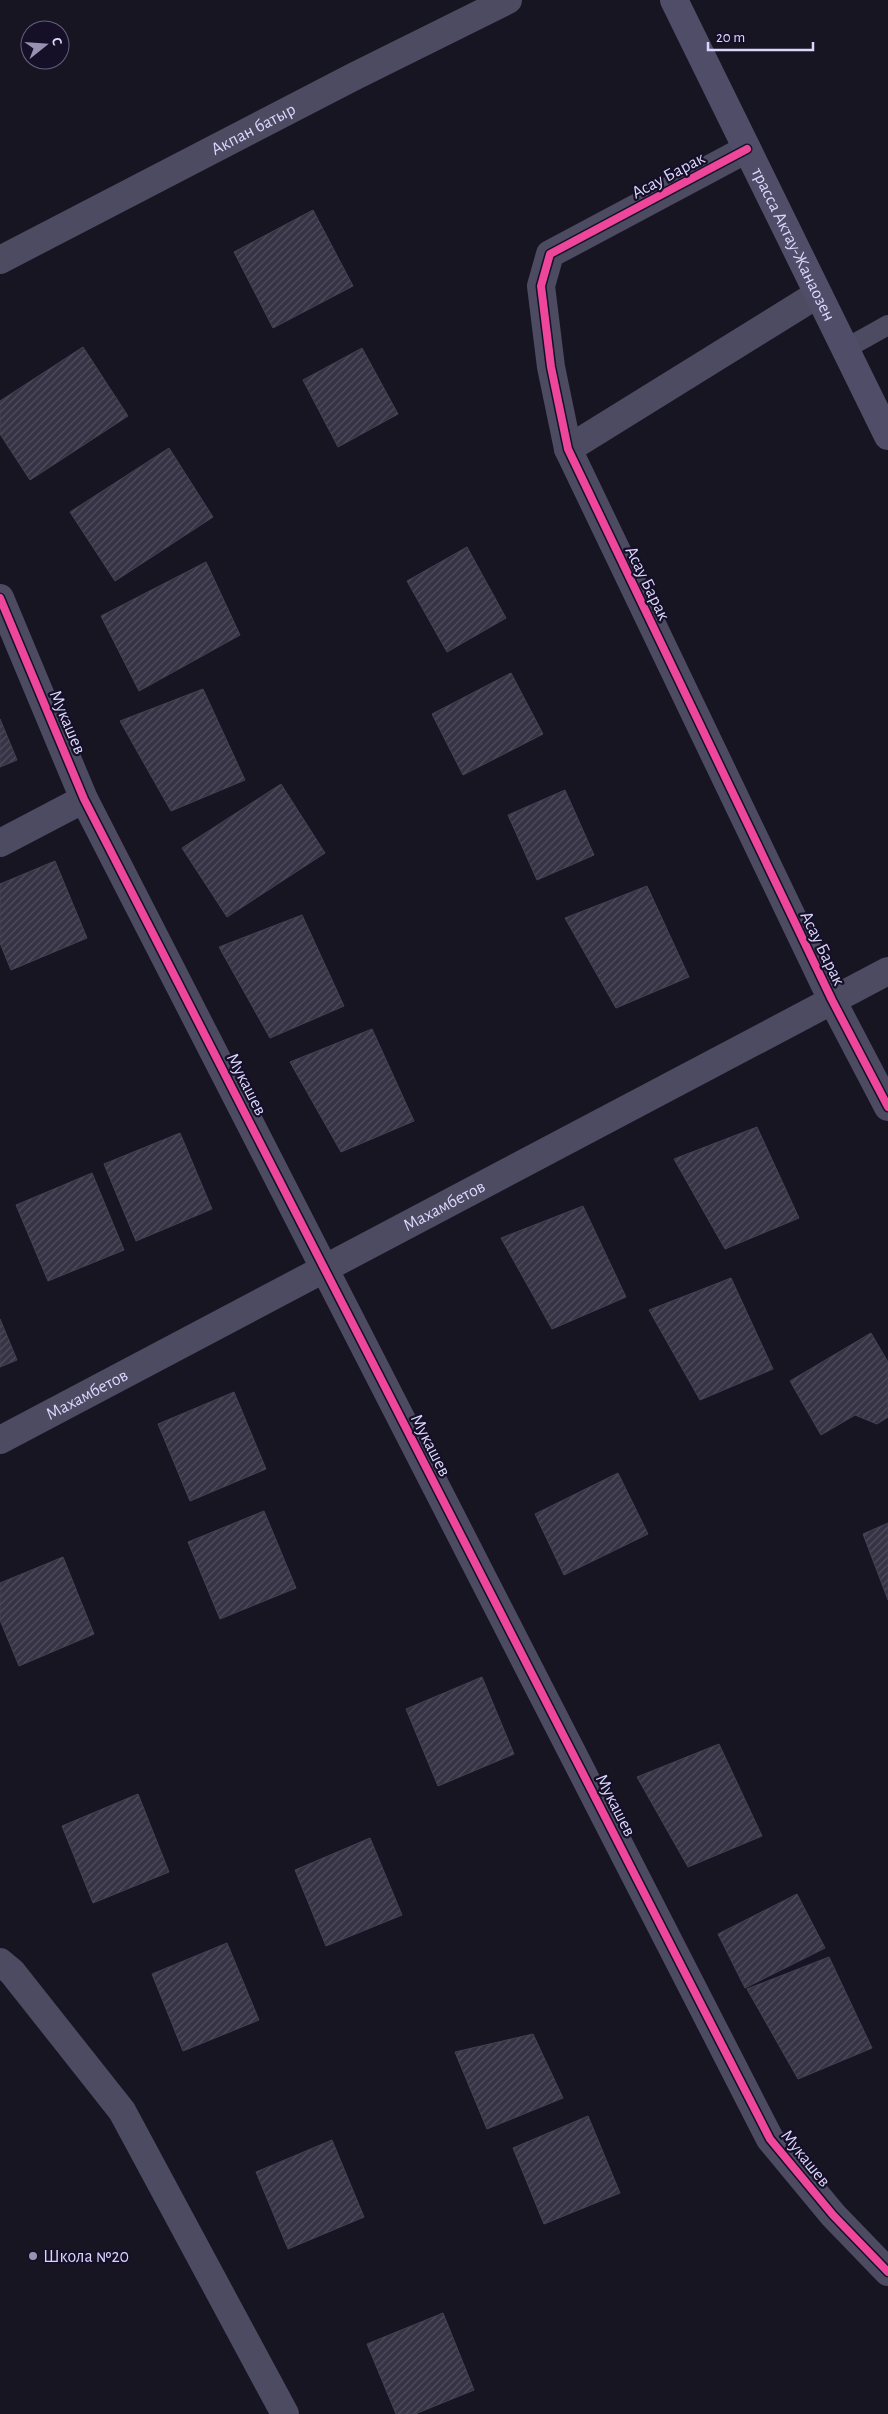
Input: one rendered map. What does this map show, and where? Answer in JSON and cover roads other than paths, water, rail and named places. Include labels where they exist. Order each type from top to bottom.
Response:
[{"type":"main road","name":"трасса Актау-Жанаозен","points":[[674,0],[888,436]]},
{"type":"street","name":"Акпан батыр","points":[[0,260],[355,76],[508,0]]},
{"type":"street","name":"Асау Барак","points":[[747,149],[550,254],[541,286],[551,367],[568,448],[832,1000],[888,1108]]},
{"type":"street","points":[[568,448],[818,294]]},
{"type":"street","name":"Мукашев","points":[[0,598],[84,799],[770,2139],[833,2215],[888,2272]]},
{"type":"street","points":[[0,843],[84,799]]},
{"type":"street","name":"Махамбетов","points":[[0,1440],[888,971]]},
{"type":"street","points":[[0,1962],[12,1972],[122,2111],[286,2414]]},
{"type":"lane","points":[[845,349],[888,325]]},
{"type":"place","name":"Школа №20","points":[[33,2256]]}]
